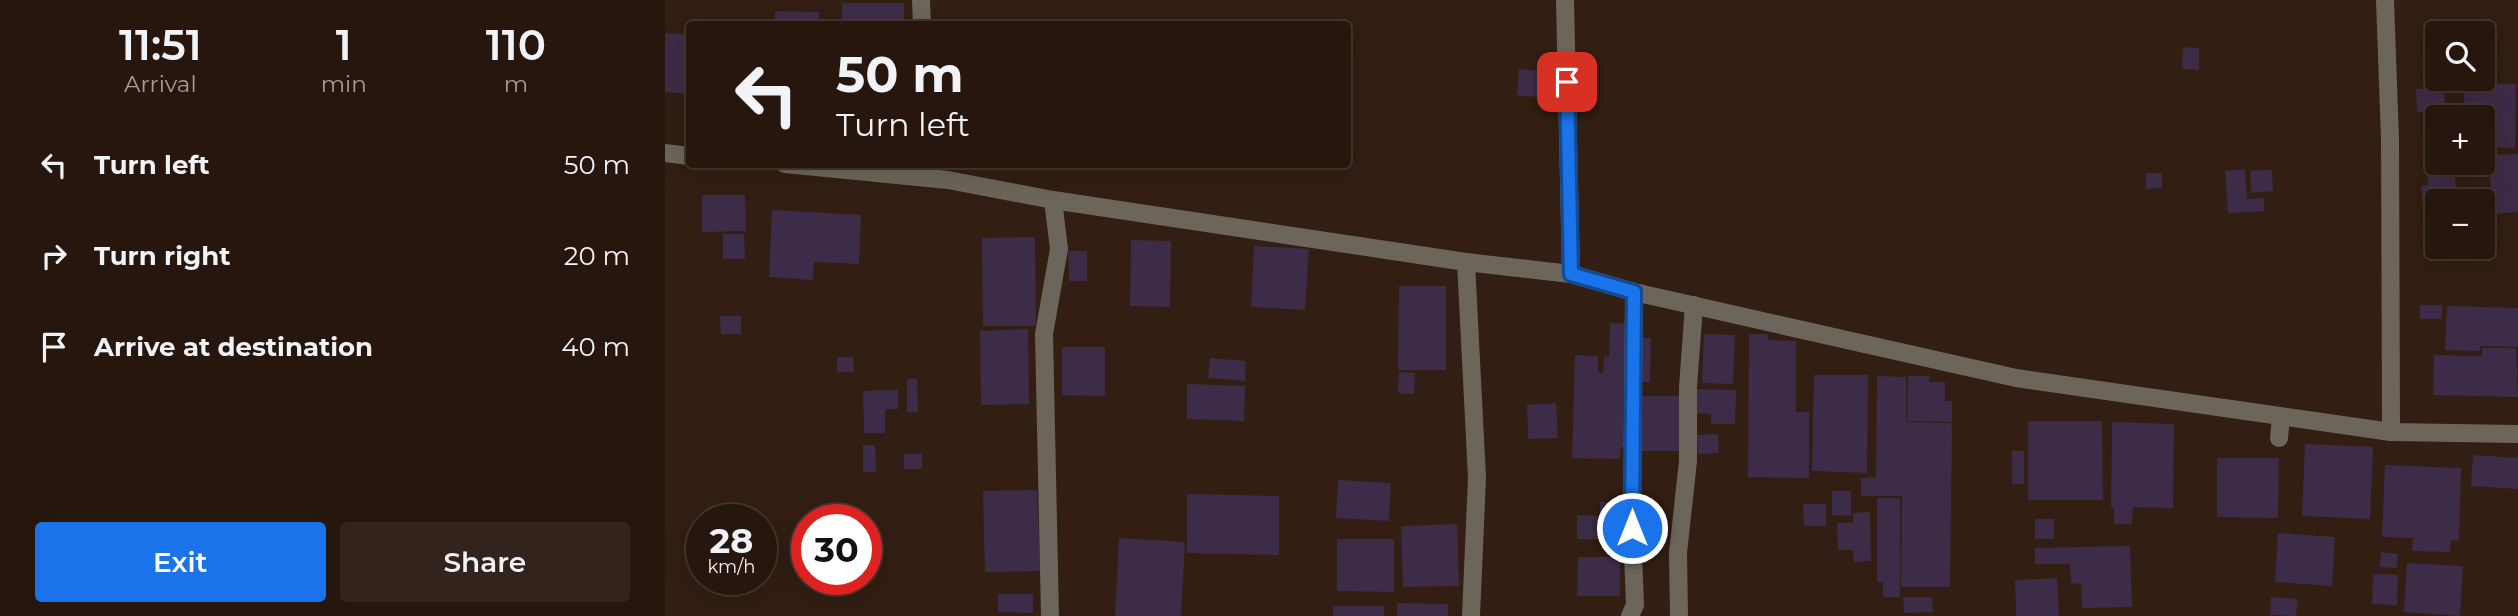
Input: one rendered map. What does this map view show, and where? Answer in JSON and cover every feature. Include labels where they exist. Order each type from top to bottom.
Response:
[{"type":"street","points":[[921,0],[922,21]]},
{"type":"street","points":[[1565,0],[1571,274]]},
{"type":"street","points":[[2385,0],[2390,139],[2391,432]]},
{"type":"street","points":[[665,153],[686,156]]},
{"type":"street","points":[[865,168],[925,171],[1053,200],[1466,262],[1571,274],[1634,292],[2016,378],[2391,432],[2518,434]]},
{"type":"street","points":[[1050,616],[1044,334],[1059,249],[1053,200]]},
{"type":"street","points":[[1466,262],[1477,478],[1471,616]]},
{"type":"street","points":[[1630,616],[1635,605],[1632,528],[1634,292]]},
{"type":"street","points":[[1679,616],[1678,553],[1688,461],[1688,387],[1694,305]]},
{"type":"street","points":[[2279,438],[2281,418]]},
{"type":"building","points":[[842,3],[904,3],[904,21],[842,21]]},
{"type":"building","points":[[775,11],[819,12],[819,21],[775,21]]},
{"type":"building","points":[[665,33],[686,35],[686,94],[665,92]]},
{"type":"building","points":[[2183,47],[2199,48],[2199,70],[2182,69]]},
{"type":"building","points":[[1519,69],[1550,71],[1547,98],[1517,95]]},
{"type":"building","points":[[2495,84],[2516,84],[2515,148],[2495,147],[2495,105],[2464,105],[2464,91],[2495,91]]},
{"type":"building","points":[[2416,89],[2444,91],[2445,105],[2425,105],[2425,111],[2417,112]]},
{"type":"building","points":[[2518,154],[2518,212],[2495,214],[2495,189],[2491,189],[2490,175],[2495,175],[2495,155]]},
{"type":"building","points":[[2245,169],[2247,199],[2264,198],[2264,211],[2228,213],[2225,171]]},
{"type":"building","points":[[2272,170],[2273,191],[2251,193],[2250,171]]},
{"type":"building","points":[[2146,173],[2162,173],[2162,188],[2146,189]]},
{"type":"building","points":[[2427,175],[2455,175],[2456,189],[2425,189],[2424,213],[2421,186],[2428,185]]},
{"type":"building","points":[[702,195],[745,195],[746,231],[702,232]]},
{"type":"building","points":[[772,210],[861,215],[859,264],[814,262],[813,280],[769,277]]},
{"type":"building","points":[[723,234],[744,234],[745,259],[723,259]]},
{"type":"building","points":[[1035,237],[1036,326],[983,326],[982,238]]},
{"type":"building","points":[[1131,240],[1171,241],[1170,307],[1130,306]]},
{"type":"building","points":[[1254,246],[1309,249],[1305,310],[1251,307]]},
{"type":"building","points":[[1068,251],[1087,251],[1087,281],[1069,281]]},
{"type":"building","points":[[1399,286],[1446,286],[1446,370],[1398,370]]},
{"type":"building","points":[[2420,305],[2442,305],[2442,319],[2420,319]]},
{"type":"building","points":[[2447,306],[2518,308],[2518,347],[2480,346],[2480,351],[2445,350]]},
{"type":"building","points":[[720,316],[741,316],[741,334],[721,334]]},
{"type":"building","points":[[1610,323],[1632,324],[1629,447],[1621,447],[1620,459],[1572,458],[1575,355],[1598,356],[1598,373],[1603,373],[1604,356],[1609,357]]},
{"type":"building","points":[[1028,329],[1029,404],[981,405],[980,331]]},
{"type":"building","points":[[1704,334],[1735,335],[1733,384],[1702,383]]},
{"type":"building","points":[[1749,334],[1768,334],[1768,340],[1796,341],[1796,412],[1809,412],[1809,478],[1748,477]]},
{"type":"building","points":[[1635,338],[1651,338],[1650,382],[1634,382]]},
{"type":"building","points":[[1062,347],[1105,347],[1105,396],[1062,395]]},
{"type":"building","points":[[2482,348],[2516,348],[2518,397],[2433,395],[2434,355],[2482,356]]},
{"type":"building","points":[[837,357],[853,357],[854,372],[837,372]]},
{"type":"building","points":[[1210,358],[1246,361],[1245,381],[1208,378]]},
{"type":"building","points":[[1399,372],[1415,373],[1414,394],[1398,393]]},
{"type":"building","points":[[1814,375],[1868,375],[1867,473],[1812,471]]},
{"type":"building","points":[[1877,376],[1906,377],[1906,422],[1952,423],[1950,587],[1901,587],[1902,496],[1861,496],[1861,478],[1876,477]]},
{"type":"building","points":[[1908,376],[1929,376],[1929,382],[1945,382],[1945,401],[1952,401],[1952,422],[1907,421]]},
{"type":"building","points":[[907,379],[917,379],[918,412],[907,412]]},
{"type":"building","points":[[1187,384],[1245,386],[1244,421],[1187,419]]},
{"type":"building","points":[[1695,389],[1736,390],[1735,424],[1711,424],[1711,414],[1695,413]]},
{"type":"building","points":[[898,390],[898,409],[885,409],[885,433],[864,433],[863,391]]},
{"type":"building","points":[[1637,396],[1684,396],[1684,451],[1637,451]]},
{"type":"building","points":[[1556,403],[1558,438],[1528,439],[1527,405]]},
{"type":"building","points":[[2028,421],[2102,421],[2103,500],[2028,500]]},
{"type":"building","points":[[2112,422],[2174,424],[2173,508],[2133,507],[2132,524],[2114,524],[2114,507],[2111,507]]},
{"type":"building","points":[[1718,434],[1719,453],[1698,454],[1697,435]]},
{"type":"building","points":[[2305,444],[2373,447],[2370,519],[2302,516]]},
{"type":"building","points":[[863,445],[875,445],[876,472],[863,472]]},
{"type":"building","points":[[2012,451],[2024,451],[2024,484],[2012,484]]},
{"type":"building","points":[[904,454],[922,454],[922,469],[904,469]]},
{"type":"building","points":[[2473,455],[2518,458],[2518,489],[2471,486]]},
{"type":"building","points":[[2217,458],[2279,458],[2278,518],[2217,517]]},
{"type":"building","points":[[2385,465],[2461,468],[2459,540],[2451,540],[2450,552],[2412,551],[2413,538],[2382,537]]},
{"type":"building","points":[[1338,480],[1391,483],[1389,521],[1336,518]]},
{"type":"building","points":[[1037,490],[1040,571],[985,572],[983,491]]},
{"type":"building","points":[[1832,491],[1851,491],[1851,516],[1832,515]]},
{"type":"building","points":[[1187,494],[1279,496],[1279,555],[1187,553]]},
{"type":"building","points":[[1877,498],[1900,498],[1900,597],[1883,597],[1883,582],[1877,582]]},
{"type":"building","points":[[1600,502],[1623,503],[1622,540],[1577,539],[1577,515],[1600,516]]},
{"type":"building","points":[[1803,504],[1826,504],[1826,526],[1804,526]]},
{"type":"building","points":[[1870,512],[1871,561],[1854,562],[1853,550],[1838,550],[1837,523],[1853,523],[1853,513]]},
{"type":"building","points":[[2035,519],[2054,519],[2054,539],[2035,539]]},
{"type":"building","points":[[1457,524],[1459,586],[1403,587],[1401,526]]},
{"type":"building","points":[[2278,533],[2335,537],[2332,586],[2275,582]]},
{"type":"building","points":[[1119,538],[1185,542],[1181,616],[1115,616]]},
{"type":"building","points":[[1337,539],[1394,539],[1394,592],[1337,591]]},
{"type":"building","points":[[2130,546],[2132,607],[2082,608],[2081,583],[2071,584],[2070,564],[2035,564],[2035,548]]},
{"type":"building","points":[[2381,552],[2398,554],[2397,568],[2380,567]]},
{"type":"building","points":[[1578,557],[1620,557],[1620,596],[1577,596]]},
{"type":"building","points":[[2407,563],[2463,566],[2460,616],[2404,612]]},
{"type":"building","points":[[2373,574],[2398,575],[2397,605],[2372,604]]},
{"type":"building","points":[[2057,578],[2059,616],[2016,616],[2015,580]]},
{"type":"building","points":[[998,594],[1033,594],[1033,613],[998,612]]},
{"type":"building","points":[[1903,597],[1932,597],[1933,612],[1904,613]]},
{"type":"building","points":[[2271,597],[2298,599],[2296,616],[2270,615]]},
{"type":"building","points":[[1397,603],[1448,604],[1448,616],[1397,616]]},
{"type":"building","points":[[1333,606],[1384,606],[1384,616],[1333,616]]},
{"type":"route","points":[[1567,82],[1571,274],[1634,292],[1632,528]]}]
